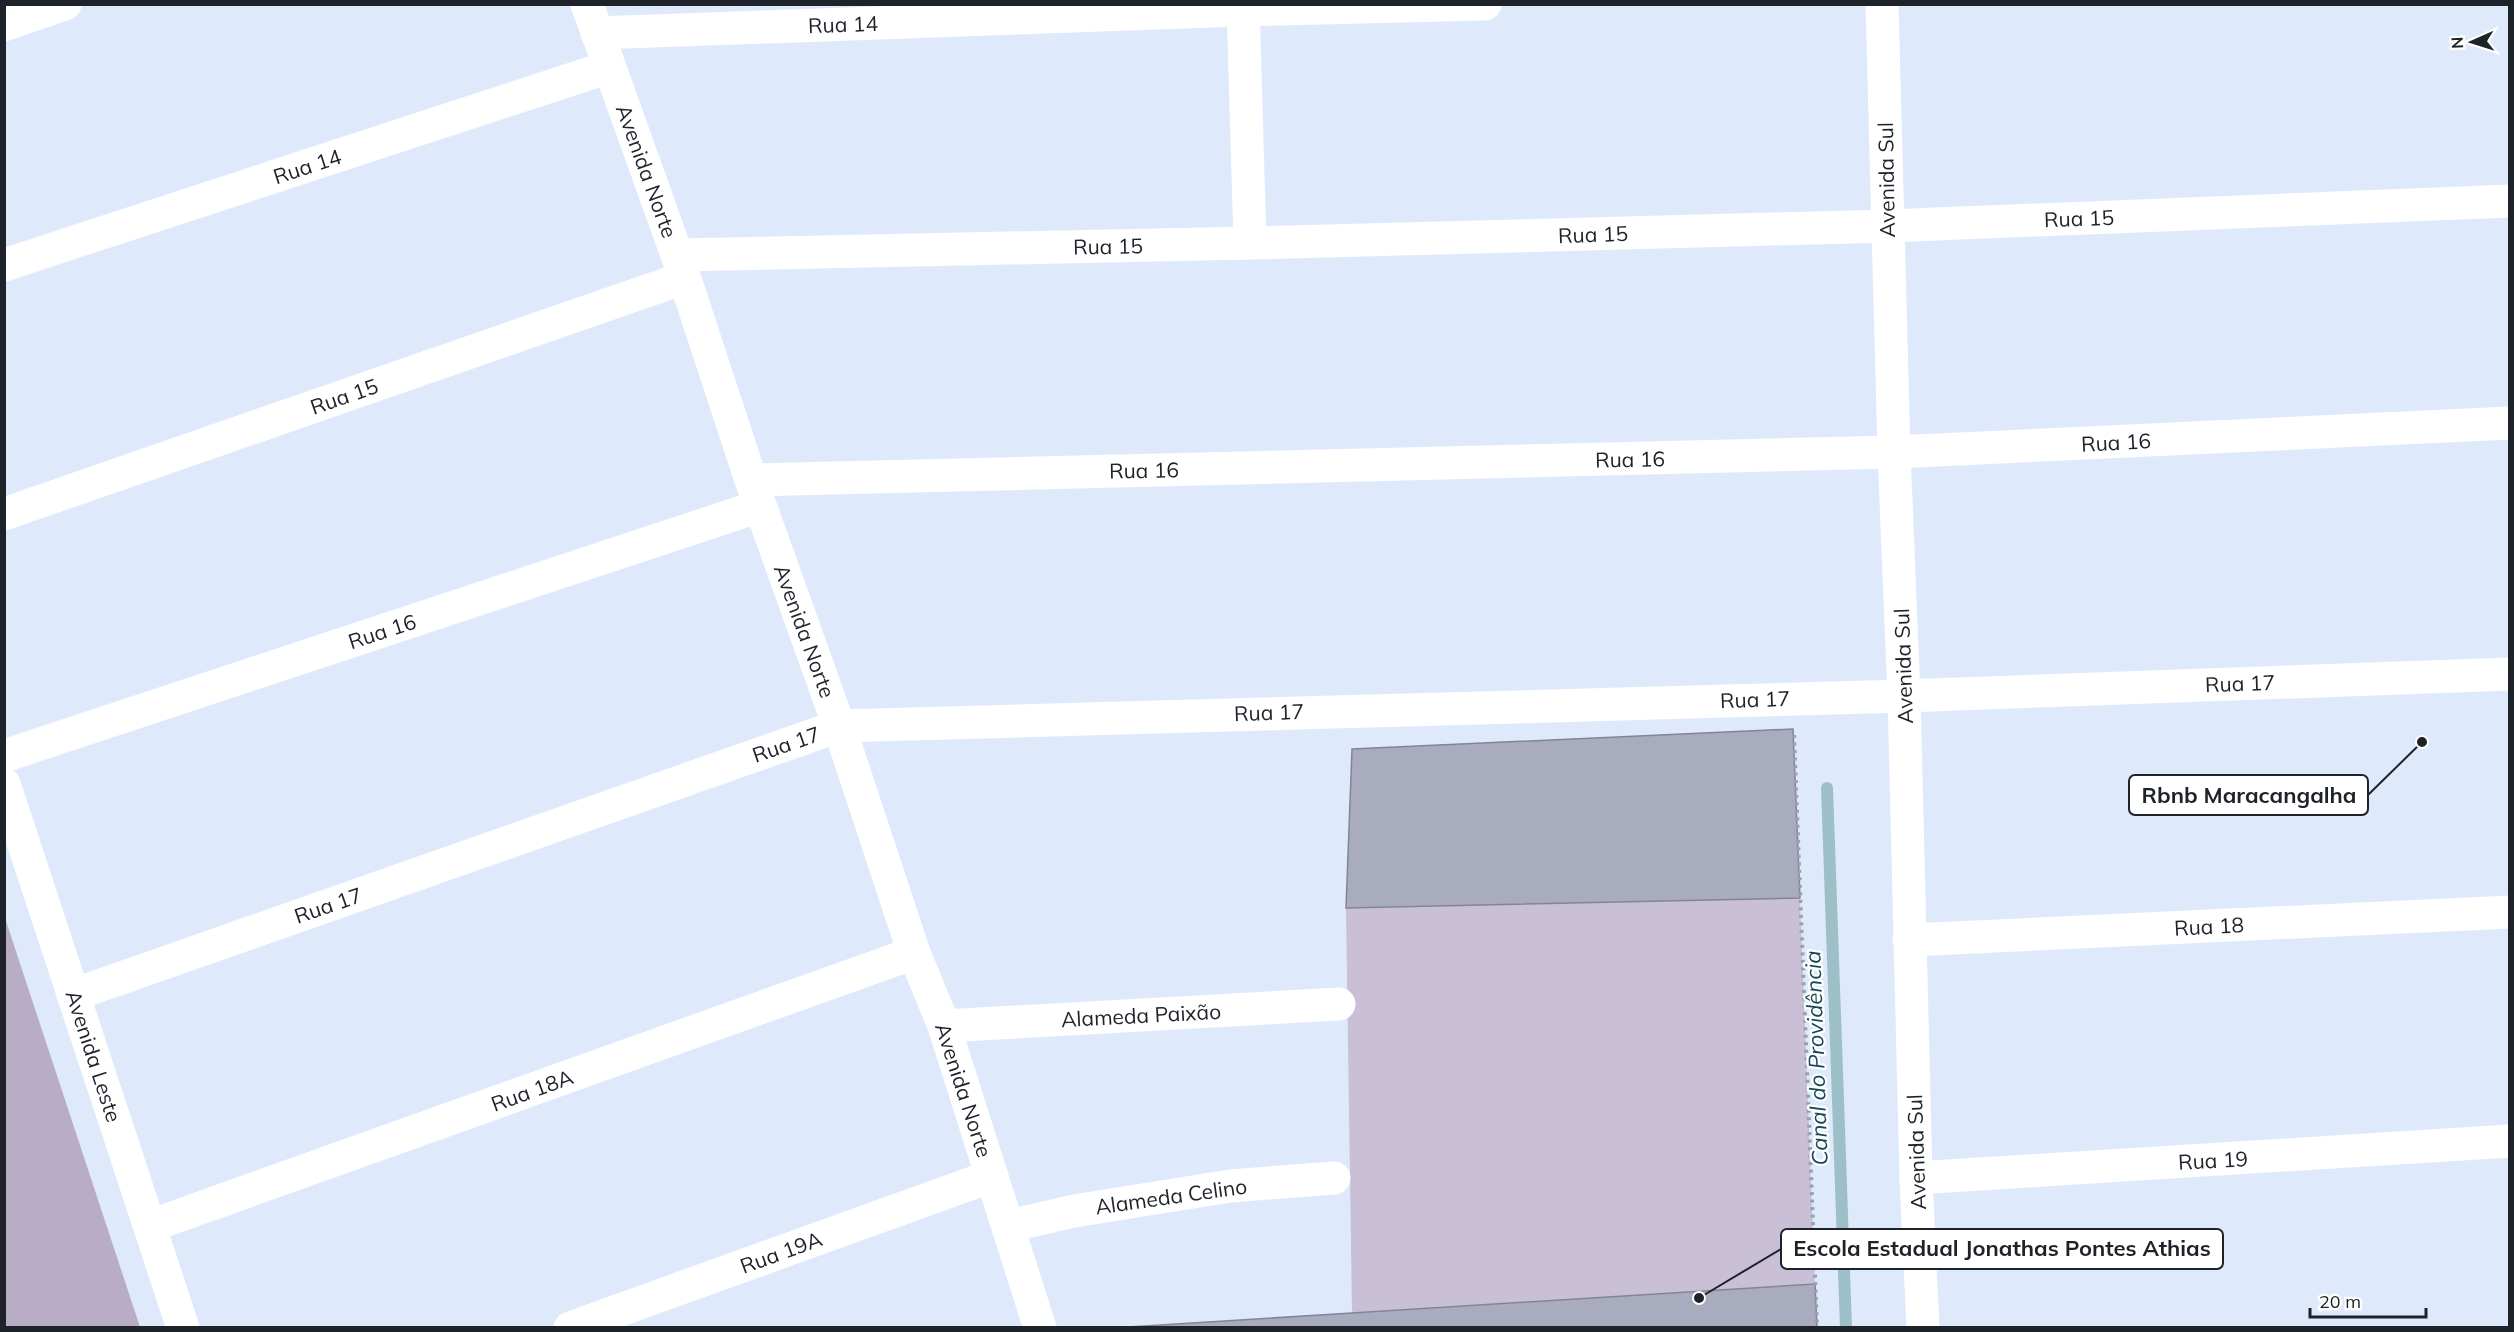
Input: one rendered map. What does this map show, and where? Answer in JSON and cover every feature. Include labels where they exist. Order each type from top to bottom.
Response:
[{"type":"street","points":[[4,25],[65,4]]},
{"type":"street","name":"Rua 14","points":[[592,19],[1485,4]]},
{"type":"street","name":"Avenida Sul","points":[[1882,4],[1894,452],[1904,696],[1916,1178],[1923,1328]]},
{"type":"street","points":[[1243,7],[1250,243]]},
{"type":"street","name":"Avenida Norte","points":[[592,19],[680,267],[755,493],[839,726],[914,953],[944,1026],[1010,1226],[1040,1328]]},
{"type":"street","name":"Rua 14","points":[[4,265],[609,67]]},
{"type":"street","name":"Rua 15","points":[[4,514],[680,267],[1250,243],[1887,226],[2510,201]]},
{"type":"street","name":"Rua 16","points":[[4,756],[755,493],[1894,452],[2510,423]]},
{"type":"street","name":"Rua 17","points":[[74,995],[839,726],[1904,696],[2510,674]]},
{"type":"street","name":"Avenida Leste","points":[[4,784],[183,1328]]},
{"type":"street","name":"Rua 18","points":[[1909,940],[2510,912]]},
{"type":"street","name":"Rua 18A","points":[[150,1226],[914,953]]},
{"type":"street","name":"Alameda Paixão","points":[[944,1026],[1339,1004]]},
{"type":"street","name":"Rua 19","points":[[1916,1178],[2510,1141]]},
{"type":"street","name":"Rua 19A","points":[[570,1328],[992,1176]]},
{"type":"street","name":"Alameda Celino","points":[[1010,1226],[1074,1211],[1230,1186],[1334,1178]]},
{"type":"path","points":[[1792,698],[1816,1328]]},
{"type":"shaded area","points":[[1800,898],[1815,1284],[1352,1313],[1346,908]]},
{"type":"shaded area","points":[[5,918],[140,1327],[5,1327]]},
{"type":"building","points":[[1793,729],[1800,898],[1346,908],[1352,749]]},
{"type":"building","points":[[1815,1284],[1817,1328],[1112,1328],[1352,1313]]},
{"type":"waterway","name":"Canal do Providência","points":[[1827,788],[1846,1328]]},
{"type":"place","name":"Rbnb Maracangalha","points":[[2422,742]]},
{"type":"place","name":"Escola Estadual Jonathas Pontes Athias","points":[[1699,1298]]}]
